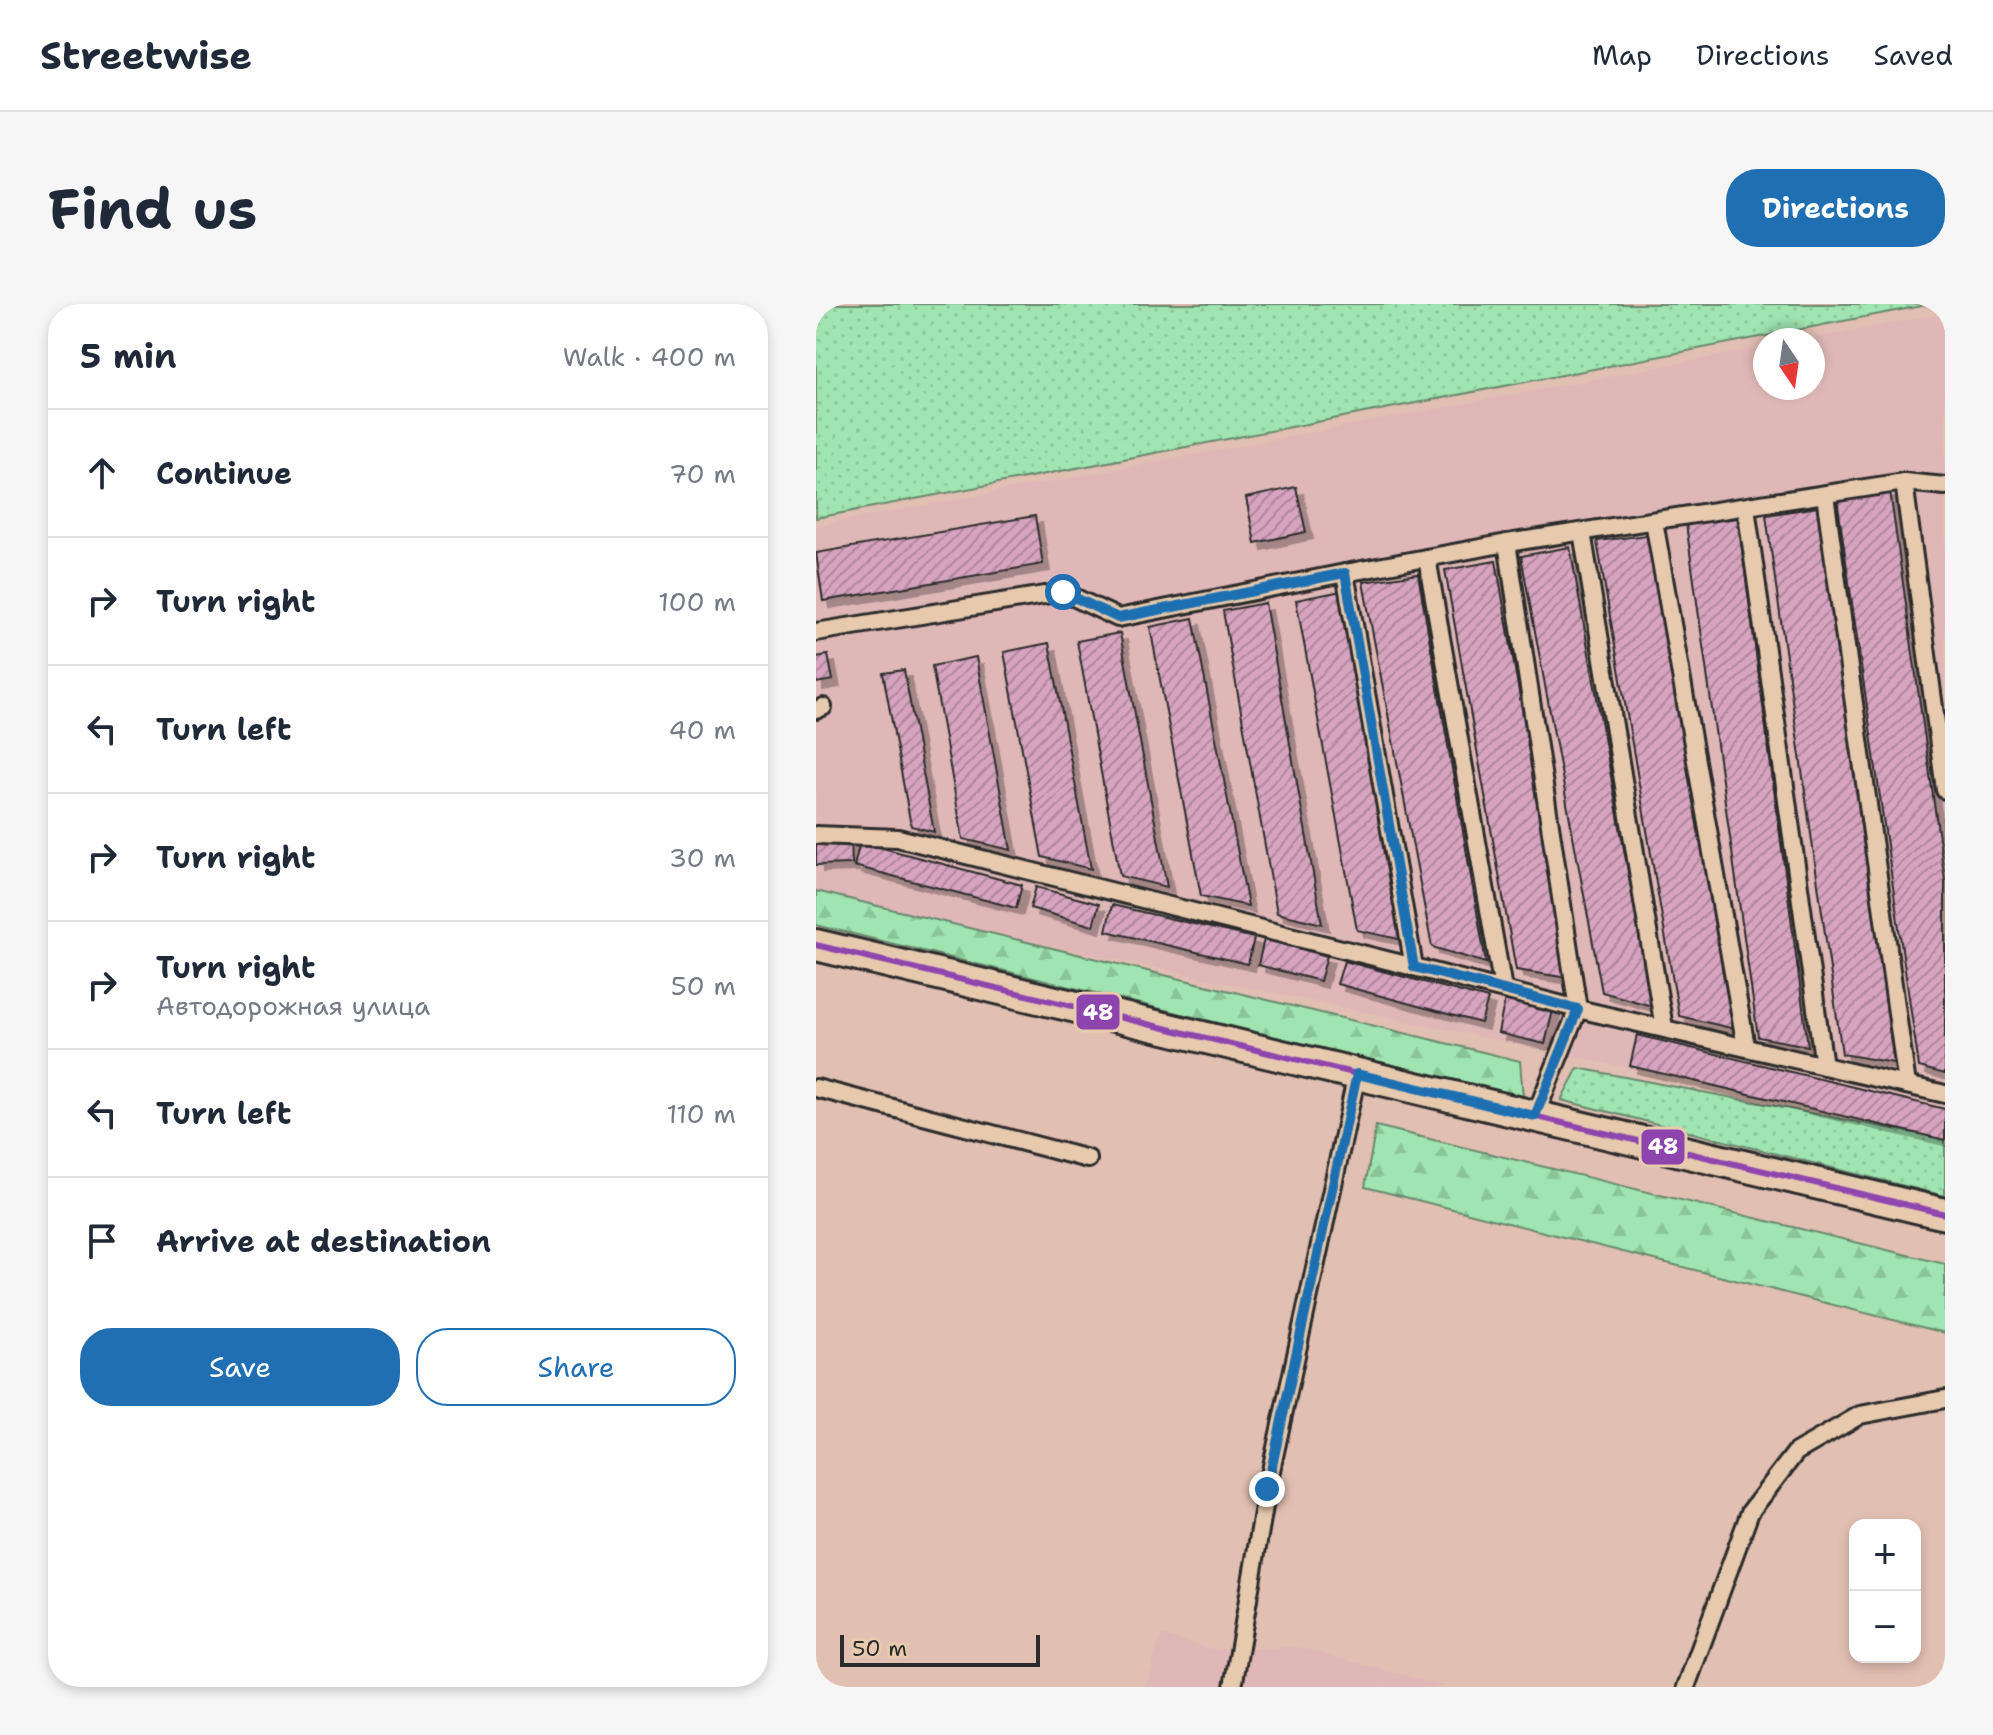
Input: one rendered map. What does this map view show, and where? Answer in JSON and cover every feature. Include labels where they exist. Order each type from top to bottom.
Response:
[{"type":"street","points":[[816,945],[1945,1214]]},
{"type":"lane","points":[[1904,482],[1945,790]]},
{"type":"lane","points":[[816,632],[1063,592],[1118,618],[1507,543],[1904,482],[1945,486]]},
{"type":"lane","points":[[1825,495],[1907,1085]]},
{"type":"lane","points":[[1746,507],[1824,1066]]},
{"type":"lane","points":[[1654,521],[1746,1047]]},
{"type":"lane","points":[[1582,532],[1664,1028]]},
{"type":"lane","points":[[1507,543],[1578,1009],[1535,1116]]},
{"type":"lane","points":[[1427,558],[1503,989]]},
{"type":"lane","points":[[1345,573],[1414,967]]},
{"type":"lane","points":[[816,835],[898,838],[1578,1009],[1945,1094]]},
{"type":"lane","points":[[1233,1687],[1267,1489],[1357,1074]]},
{"type":"lane","points":[[816,1088],[1088,1159]]},
{"type":"lane","points":[[1686,1687],[1750,1512],[1796,1452],[1860,1415],[1945,1399]]},
{"type":"shaded area","points":[[1945,313],[1945,1135],[816,896],[816,526],[1753,349],[1753,400],[1825,400],[1825,336]]},
{"type":"shaded area","points":[[1161,1635],[1214,1650],[1297,1647],[1447,1687],[1146,1687]]},
{"type":"green space","points":[[816,304],[1932,304],[1807,328],[1753,328],[1753,338],[816,518]]},
{"type":"green space","points":[[816,891],[1520,1061],[1523,1097],[816,925]]},
{"type":"green space","points":[[1578,1068],[1945,1139],[1945,1196],[1561,1100]]},
{"type":"green space","points":[[1376,1126],[1945,1264],[1945,1333],[1365,1187]]},
{"type":"building","points":[[1296,487],[1306,532],[1255,543],[1246,498]]},
{"type":"building","points":[[1890,491],[1945,881],[1945,1074],[1919,1067],[1837,499]]},
{"type":"building","points":[[1818,507],[1894,1063],[1842,1054],[1766,515]]},
{"type":"building","points":[[1035,516],[1043,564],[823,601],[816,553]]},
{"type":"building","points":[[1738,518],[1808,1046],[1758,1037],[1686,524]]},
{"type":"building","points":[[1647,535],[1735,1029],[1679,1016],[1597,541]]},
{"type":"building","points":[[1570,547],[1652,1006],[1602,992],[1521,556]]},
{"type":"building","points":[[1496,561],[1569,978],[1516,970],[1445,570]]},
{"type":"building","points":[[1418,574],[1486,963],[1432,947],[1363,582]]},
{"type":"building","points":[[1342,591],[1403,940],[1357,930],[1296,600]]},
{"type":"building","points":[[1265,603],[1322,924],[1277,913],[1223,611]]},
{"type":"building","points":[[1193,618],[1248,906],[1201,896],[1150,627]]},
{"type":"building","points":[[1120,633],[1167,887],[1120,876],[1077,641]]},
{"type":"building","points":[[1049,643],[1091,869],[1042,857],[1004,652]]},
{"type":"building","points":[[828,655],[833,680],[816,683],[816,657]]},
{"type":"building","points":[[976,657],[1011,850],[963,839],[932,666]]},
{"type":"building","points":[[904,670],[934,832],[911,826],[883,673]]},
{"type":"building","points":[[816,839],[851,839],[852,864],[816,865]]},
{"type":"building","points":[[860,842],[1022,885],[1016,908],[854,866]]},
{"type":"building","points":[[1036,887],[1099,904],[1093,926],[1030,908]]},
{"type":"building","points":[[1112,905],[1254,938],[1248,964],[1106,931]]},
{"type":"building","points":[[1264,939],[1327,956],[1320,981],[1258,965]]},
{"type":"building","points":[[1344,961],[1488,999],[1481,1023],[1337,984]]},
{"type":"building","points":[[1505,999],[1553,1010],[1545,1044],[1498,1033]]},
{"type":"building","points":[[1637,1035],[1945,1109],[1945,1140],[1630,1066]]},
{"type":"transit line","name":"48","points":[[816,945],[1945,1214]]},
{"type":"route","points":[[1063,592],[1118,618],[1345,573],[1414,967],[1578,1009],[1535,1116],[1357,1074],[1267,1489]]}]
